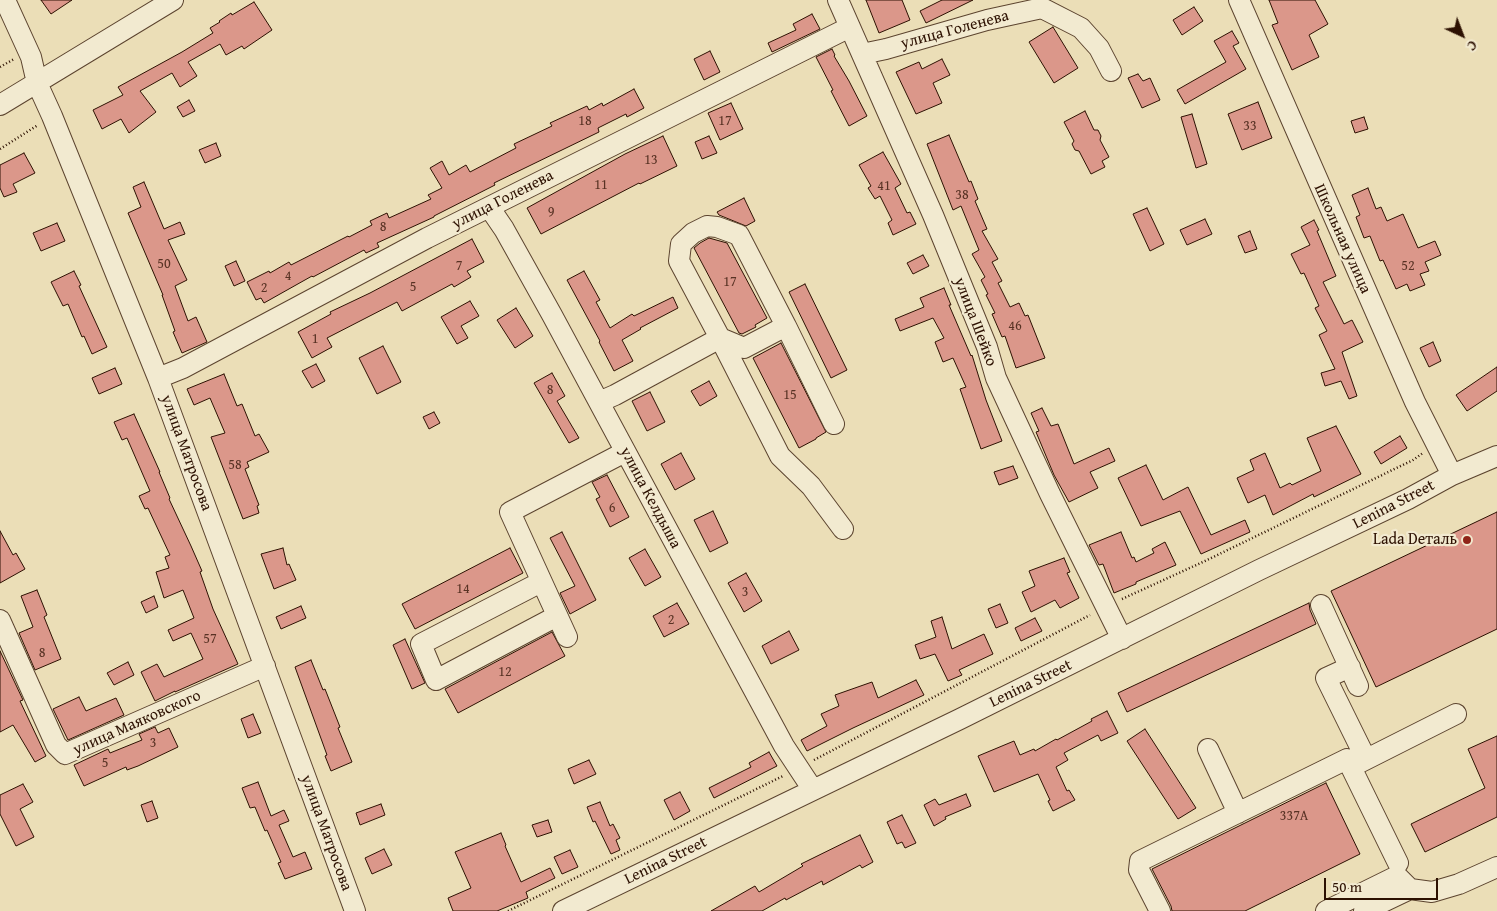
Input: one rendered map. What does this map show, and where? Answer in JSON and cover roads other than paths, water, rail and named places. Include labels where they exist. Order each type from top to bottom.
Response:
[{"type":"street","name":"улица Матросова","points":[[5,0],[31,57],[37,83],[158,378],[355,911]]},
{"type":"street","points":[[0,106],[172,0]]},
{"type":"street","name":"улица Шейко","points":[[838,0],[933,215],[987,348],[996,378],[1050,494],[1122,639]]},
{"type":"street","name":"Школьная улица","points":[[1238,0],[1414,402],[1452,475]]},
{"type":"street","name":"улица Голенева","points":[[862,54],[987,20],[1042,8],[1081,28],[1099,48],[1111,72]]},
{"type":"street","name":"улица Голенева","points":[[158,378],[184,368],[418,242],[850,27]]},
{"type":"street","name":"улица Келдыша","points":[[489,207],[504,229],[552,314],[784,746],[813,790]]},
{"type":"street","points":[[834,424],[739,235],[717,227],[707,226],[680,244],[679,261],[780,456],[811,486],[843,529]]},
{"type":"street","points":[[720,338],[744,348],[786,326]]},
{"type":"street","points":[[599,402],[720,338]]},
{"type":"street","points":[[567,637],[510,512],[625,452]]},
{"type":"street","name":"Lenina Street","points":[[563,911],[960,719],[1259,570],[1408,499],[1452,475],[1497,456]]},
{"type":"street","points":[[541,582],[421,644],[436,680],[557,616]]},
{"type":"street","points":[[1321,606],[1358,686]]},
{"type":"street","name":"улица Маяковского","points":[[0,620],[56,745],[65,754],[264,666]]},
{"type":"street","points":[[1350,667],[1326,678],[1398,863]]},
{"type":"street","points":[[1160,911],[1139,870],[1140,861],[1347,759],[1358,763],[1456,714]]},
{"type":"street","points":[[1208,749],[1238,813]]},
{"type":"street","points":[[1364,911],[1410,889],[1432,892],[1459,884],[1497,867]]},
{"type":"street","points":[[1326,911],[1397,876],[1410,889]]},
{"type":"place","name":"Lada Dеталь","points":[[1467,540]]}]
